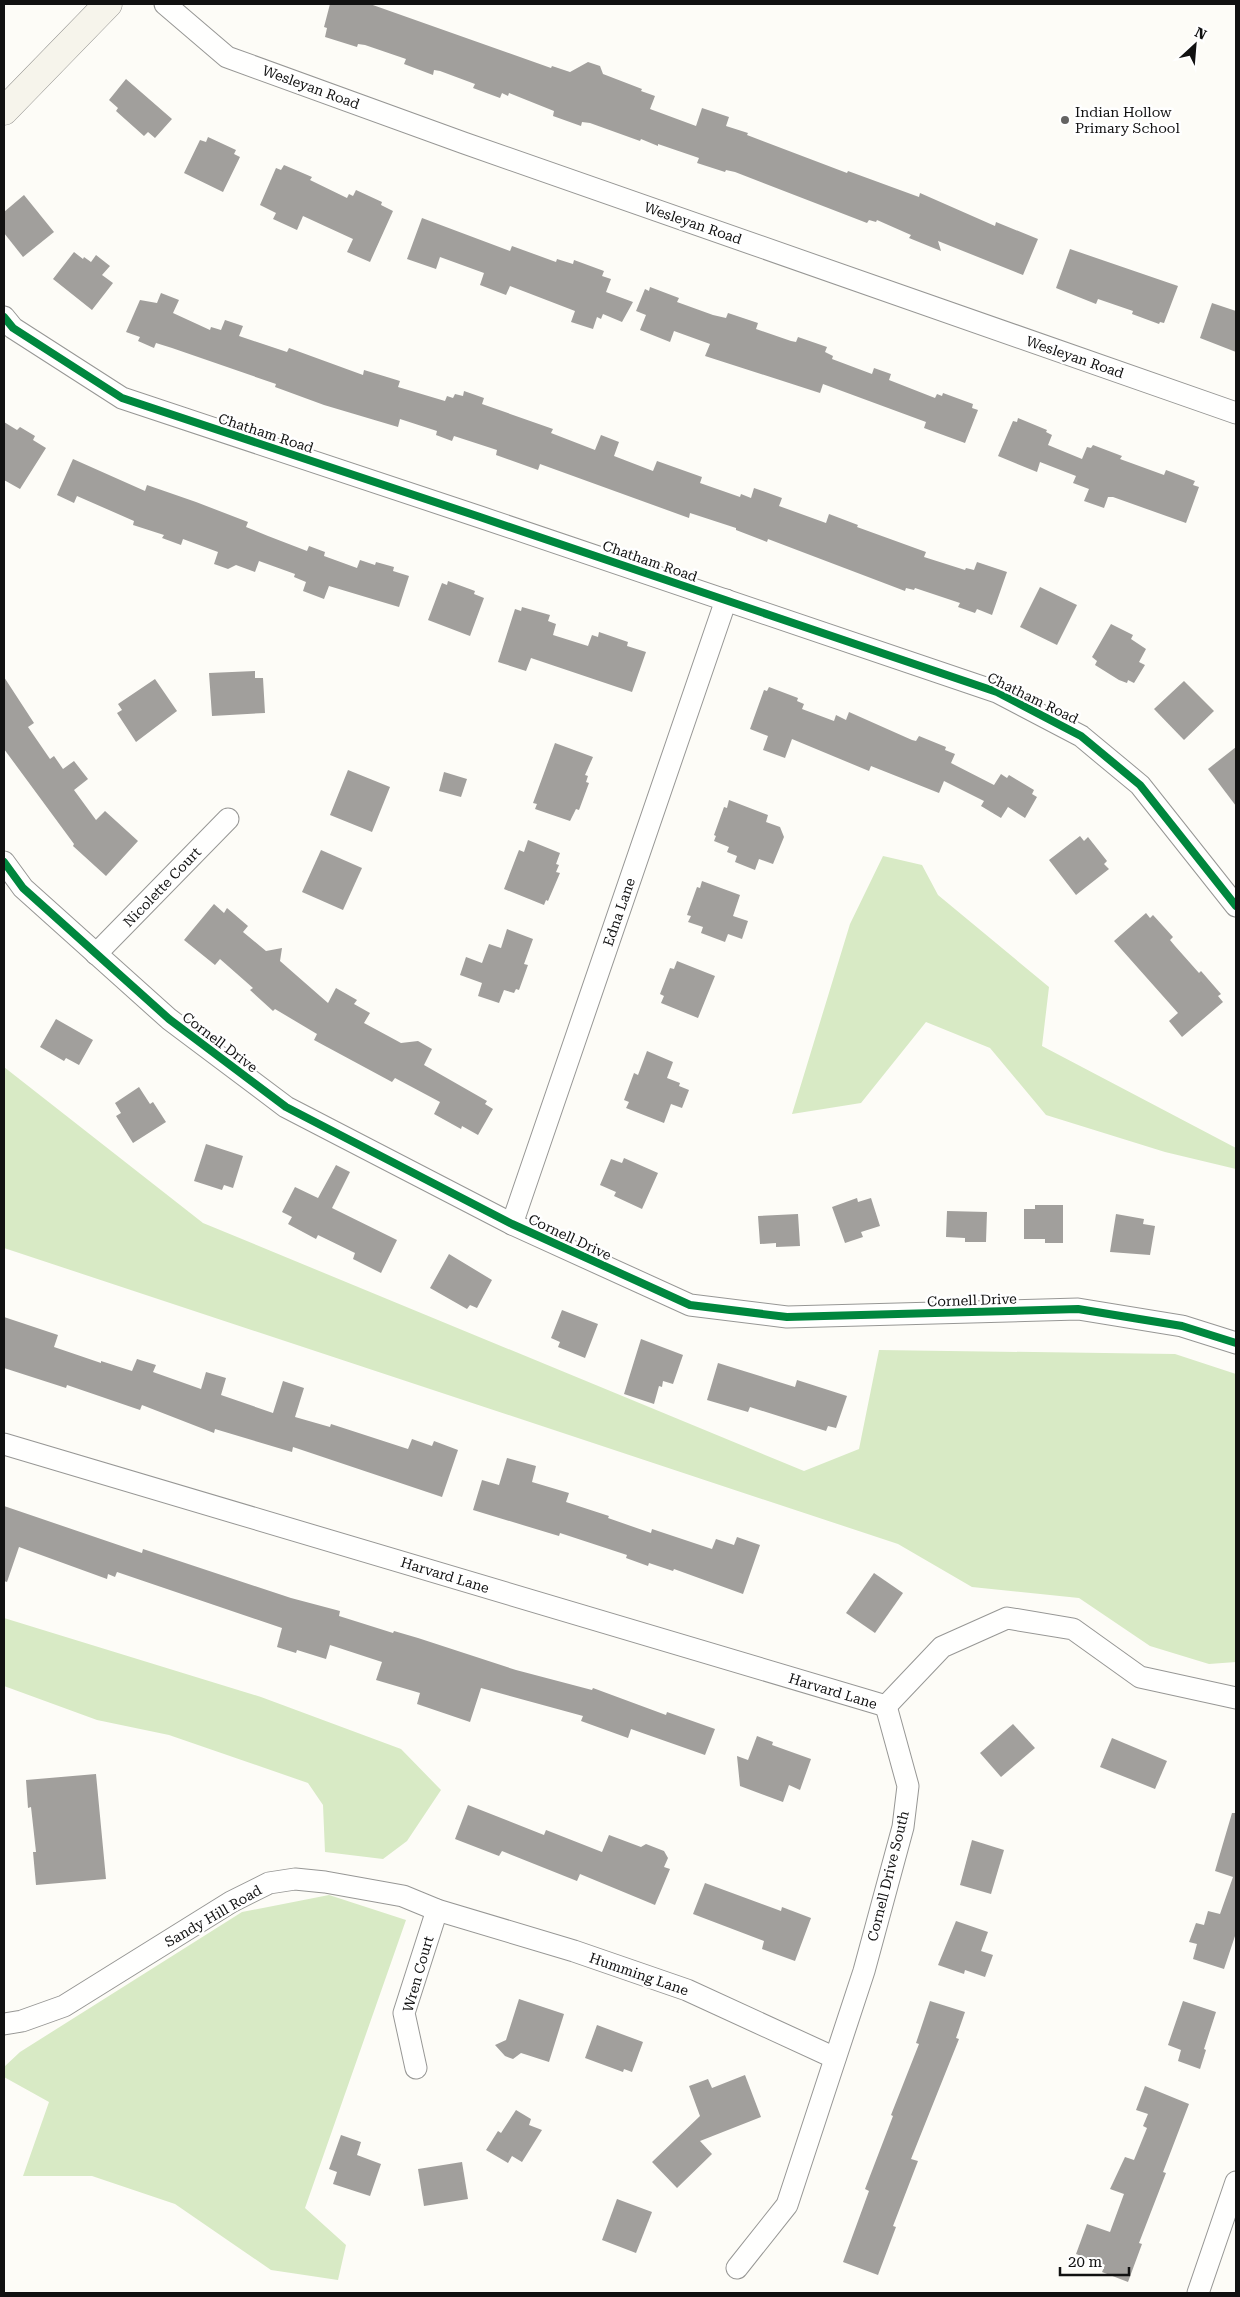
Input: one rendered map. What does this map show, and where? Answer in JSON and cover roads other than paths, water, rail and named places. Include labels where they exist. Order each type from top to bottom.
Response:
[{"type":"street","points":[[4,111],[108,4]]},
{"type":"street","name":"Wesleyan Road","points":[[165,4],[227,57],[464,143],[1236,413]]},
{"type":"street","name":"Chatham Road","points":[[4,317],[12,328],[122,398],[997,692],[1081,736],[1140,785],[1236,906]]},
{"type":"street","name":"Edna Lane","points":[[512,1224],[726,600]]},
{"type":"street","name":"Nicolette Court","points":[[96,954],[228,819]]},
{"type":"street","name":"Cornell Drive","points":[[4,862],[23,888],[169,1019],[286,1106],[512,1224],[690,1305],[787,1317],[1078,1309],[1182,1326],[1236,1343]]},
{"type":"street","name":"Harvard Lane","points":[[4,1444],[886,1706]]},
{"type":"street","points":[[886,1706],[942,1647],[1008,1618],[1073,1629],[1140,1677],[1236,1698]]},
{"type":"street","name":"Cornell Drive South","points":[[737,2268],[787,2205],[864,1971],[903,1827],[908,1786],[886,1706]]},
{"type":"street","name":"Sandy Hill Road","points":[[4,2024],[22,2021],[64,2006],[232,1902],[269,1883],[295,1879],[325,1882],[402,1896],[437,1910]]},
{"type":"street","name":"Humming Lane","points":[[437,1910],[574,1951],[687,1990],[834,2058]]},
{"type":"street","name":"Wren Court","points":[[416,2068],[404,2014],[437,1910]]},
{"type":"street","points":[[1198,2293],[1236,2182]]},
{"type":"place","name":"Indian Hollow Primary School","points":[[1065,120]]}]
